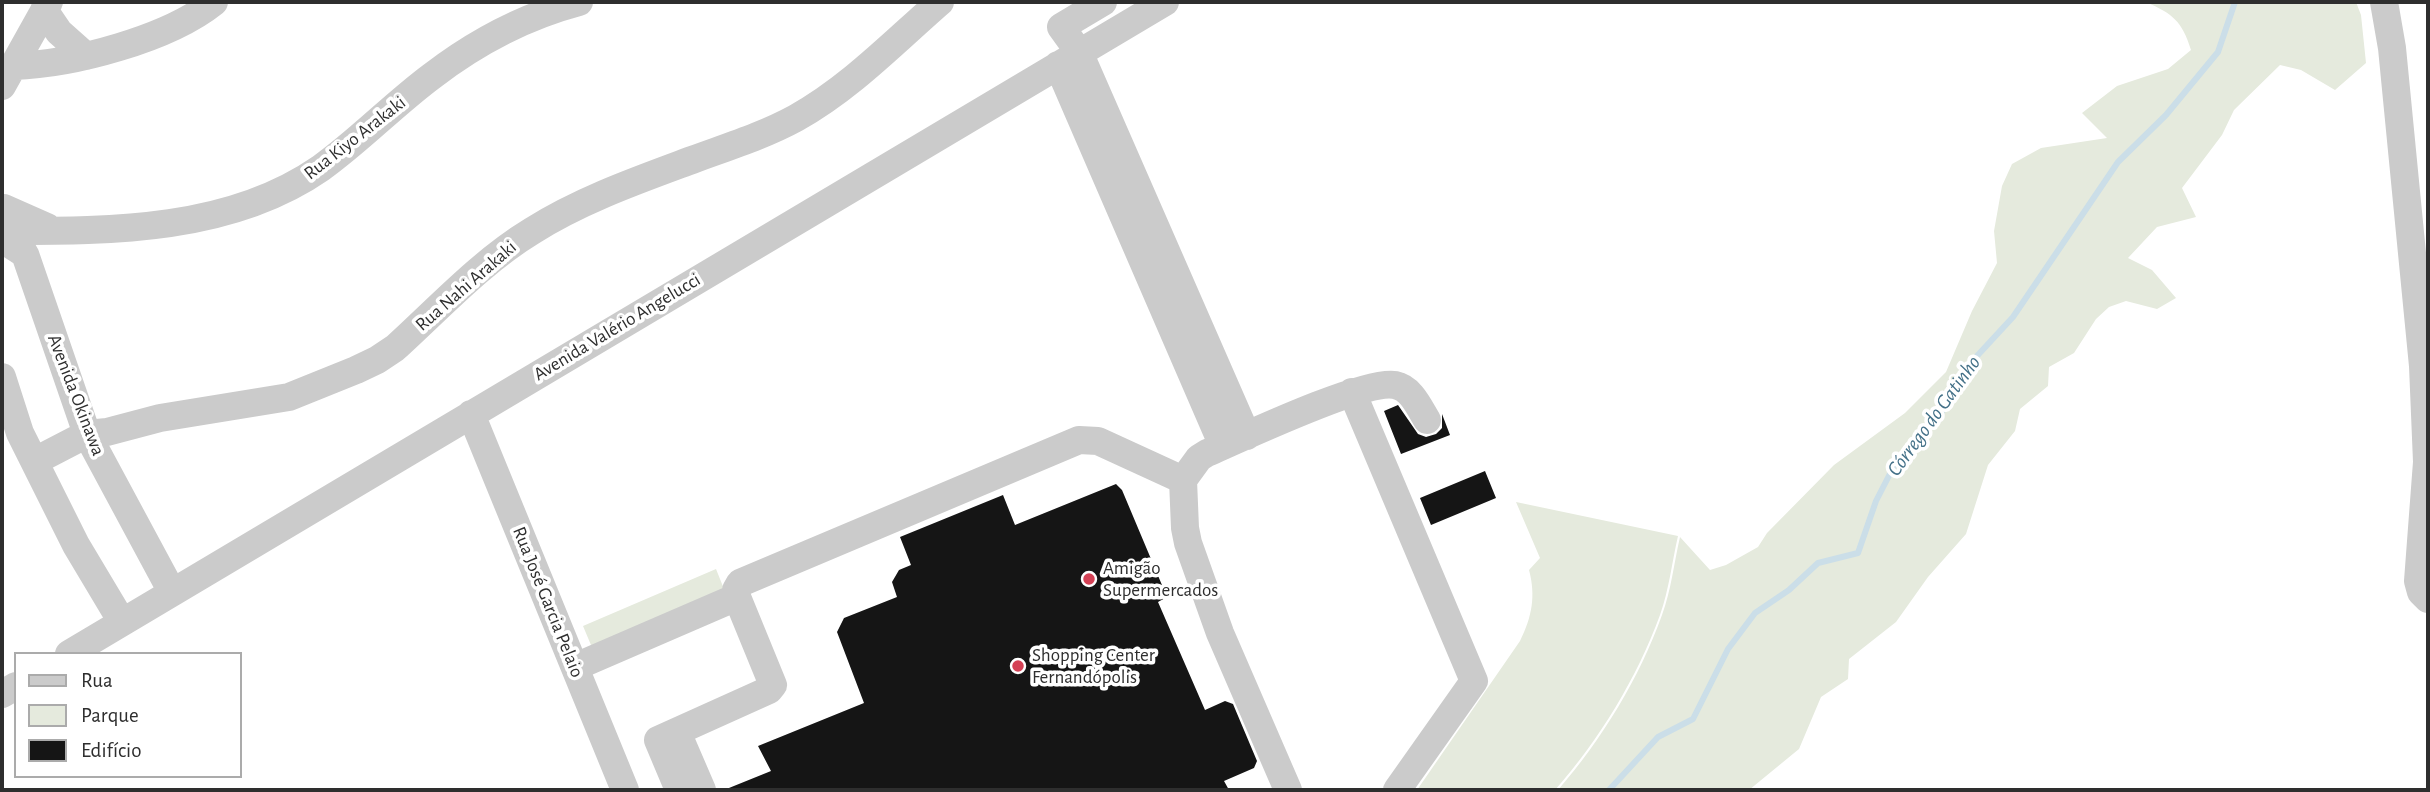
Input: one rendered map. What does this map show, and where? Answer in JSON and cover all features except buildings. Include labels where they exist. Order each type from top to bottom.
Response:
[{"type":"street","points":[[8,76],[130,43],[203,11],[214,2]]},
{"type":"street","name":"Rua Kiyo Arakaki","points":[[64,231],[151,225],[215,214],[245,206],[279,192],[330,162],[434,74],[479,44],[511,27],[579,2]]},
{"type":"street","name":"Rua Nahi Arakaki","points":[[35,461],[87,434],[107,432],[160,418],[289,397],[377,360],[395,348],[497,254],[531,231],[584,203],[761,135],[796,118],[885,53],[940,2]]},
{"type":"street","points":[[1103,2],[1061,27],[1068,59],[1235,441]]},
{"type":"street","name":"Avenida Valério Angelucci","points":[[72,652],[1165,2]]},
{"type":"street","points":[[2384,2],[2392,48],[2423,366],[2427,462],[2418,581],[2421,592],[2428,599]]},
{"type":"street","points":[[47,6],[59,32],[86,56]]},
{"type":"street","points":[[8,76],[47,6]]},
{"type":"street","points":[[2,215],[64,231],[29,266]]},
{"type":"street","name":"Avenida Okinawa","points":[[2,239],[25,254],[87,434],[172,592]]},
{"type":"street","points":[[2,377],[20,433],[76,545],[122,622]]},
{"type":"street","points":[[1288,790],[1220,633],[1192,554],[1185,528],[1183,480],[1199,458],[1352,393],[1380,384],[1397,385],[1406,390],[1427,420]]},
{"type":"street","points":[[1352,393],[1474,681],[1397,790]]},
{"type":"street","name":"Rua José Garcia Pelaio","points":[[471,414],[625,790]]},
{"type":"street","points":[[679,790],[658,740],[772,687],[737,597],[736,590],[740,583],[1079,440],[1098,441],[1183,480]]},
{"type":"street","points":[[575,667],[737,597]]},
{"type":"street","points":[[677,732],[702,790]]},
{"type":"green space","points":[[2146,2],[2356,2],[2361,15],[2366,63],[2335,90],[2301,70],[2280,65],[2234,110],[2222,135],[2182,188],[2196,217],[2157,227],[2128,258],[2152,270],[2176,298],[2157,309],[2126,301],[2109,307],[2096,319],[2074,353],[2049,367],[2048,386],[2020,409],[2015,431],[1988,465],[1966,534],[1928,577],[1896,622],[1849,659],[1848,679],[1821,697],[1799,749],[1749,790],[1558,790],[1590,750],[1631,685],[1665,606],[1680,537],[1710,570],[1726,565],[1758,547],[1767,533],[1834,465],[1905,413],[1946,372],[1972,311],[1997,263],[1994,231],[2002,186],[2012,164],[2041,148],[2107,138],[2082,113],[2117,86],[2168,69],[2191,50],[2180,25],[2163,10]]},
{"type":"green space","points":[[1516,502],[1678,536],[1660,615],[1640,662],[1615,707],[1587,750],[1555,790],[1417,790],[1520,641],[1527,623],[1532,606],[1529,570],[1540,558]]},
{"type":"green space","points":[[716,569],[728,599],[596,657],[583,626]]},
{"type":"waterway","name":"Córrego do Gatinho","points":[[1609,790],[1658,737],[1693,719],[1728,649],[1755,613],[1789,590],[1818,563],[1858,553],[1876,501],[1895,464],[1938,418],[1977,356],[2013,317],[2118,162],[2166,115],[2218,52],[2235,2]]},
{"type":"place","name":"Amigão Supermercados","points":[[1089,579]]},
{"type":"place","name":"Shopping Center Fernandópolis","points":[[1018,666]]}]
